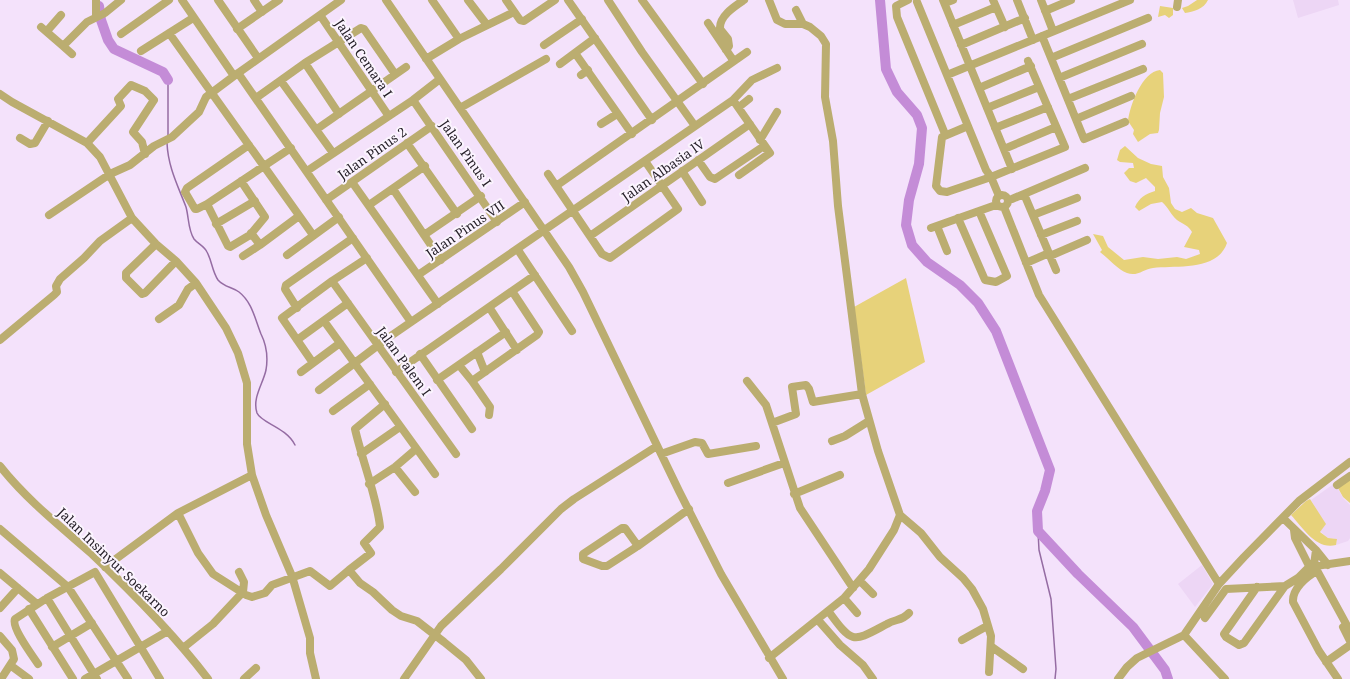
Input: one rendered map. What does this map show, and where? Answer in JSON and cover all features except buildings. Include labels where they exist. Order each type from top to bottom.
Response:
[{"type":"street","points":[[96,0],[100,16]]},
{"type":"street","points":[[63,46],[80,28],[100,16],[121,0]]},
{"type":"street","points":[[121,34],[168,0]]},
{"type":"street","points":[[182,0],[193,18],[236,75],[256,98],[411,322]]},
{"type":"street","points":[[218,0],[258,58]]},
{"type":"street","points":[[254,0],[262,12]]},
{"type":"street","points":[[237,29],[279,0]]},
{"type":"street","points":[[49,215],[110,174],[130,165],[161,142],[172,137],[199,112],[204,101],[212,93],[258,58],[342,0]]},
{"type":"street","points":[[386,0],[545,231],[583,292],[657,446],[721,574],[769,658],[783,679]]},
{"type":"street","points":[[432,0],[459,40]]},
{"type":"street","points":[[468,0],[486,25]]},
{"type":"street","points":[[506,0],[520,20],[524,21],[543,3],[555,0]]},
{"type":"street","points":[[568,0],[652,120]]},
{"type":"street","points":[[642,0],[703,84]]},
{"type":"street","points":[[726,50],[729,46],[728,39],[720,29],[720,22],[731,10],[744,0]]},
{"type":"street","points":[[769,0],[775,17],[779,22],[785,24],[802,24],[818,33],[826,44],[825,97],[833,141],[838,206],[862,394],[869,421],[900,515],[899,521],[891,537],[854,588],[829,612],[769,658]]},
{"type":"street","points":[[953,0],[944,2],[1012,169]]},
{"type":"street","points":[[1017,0],[1033,40]]},
{"type":"street","points":[[1041,0],[1053,31]]},
{"type":"street","points":[[947,75],[1130,0]]},
{"type":"street","points":[[611,1],[642,52],[695,126]]},
{"type":"street","points":[[945,134],[897,17],[896,6],[914,1],[947,75],[986,170],[992,177],[999,196],[995,201],[1001,207],[1039,295],[1219,584]]},
{"type":"street","points":[[1045,11],[1067,1]]},
{"type":"street","points":[[953,25],[995,3],[1005,27]]},
{"type":"street","points":[[796,10],[802,24]]},
{"type":"street","points":[[426,59],[486,25],[514,12]]},
{"type":"street","points":[[61,15],[44,29],[72,54]]},
{"type":"street","name":"Jalan Cemara I","points":[[320,15],[388,116]]},
{"type":"street","points":[[141,51],[193,18]]},
{"type":"street","points":[[962,45],[1025,18]]},
{"type":"street","points":[[1051,58],[1148,18]]},
{"type":"street","points":[[544,45],[582,19]]},
{"type":"street","points":[[708,24],[733,60]]},
{"type":"street","points":[[256,98],[305,63],[361,28],[364,29],[395,74]]},
{"type":"street","points":[[170,33],[313,235]]},
{"type":"street","points":[[1042,36],[1084,139],[1125,122]]},
{"type":"street","points":[[560,64],[596,38]]},
{"type":"street","points":[[1059,78],[1142,44]]},
{"type":"street","points":[[556,186],[678,102],[733,60],[747,52]]},
{"type":"street","points":[[575,53],[632,134]]},
{"type":"street","points":[[460,108],[546,59]]},
{"type":"street","points":[[305,63],[339,114]]},
{"type":"street","points":[[968,126],[945,134],[942,137],[936,186],[940,191],[947,192],[992,177],[1065,147],[1030,63],[979,88]]},
{"type":"street","points":[[317,129],[406,67]]},
{"type":"street","points":[[319,390],[377,345],[518,250],[733,100],[752,80],[777,68]]},
{"type":"street","points":[[1068,99],[1143,69]]},
{"type":"street","points":[[581,75],[588,70]]},
{"type":"street","points":[[307,170],[413,100],[440,80]]},
{"type":"street","points":[[281,81],[333,153]]},
{"type":"street","points":[[86,143],[120,106],[118,98],[131,85],[148,93],[154,100],[133,132],[142,142],[145,154]]},
{"type":"street","points":[[987,108],[1039,87]]},
{"type":"street","points":[[0,94],[86,143],[100,157],[132,218],[196,283],[229,334],[245,377],[248,397],[247,444],[252,475],[266,515],[292,576],[310,638],[310,653],[316,679]]},
{"type":"street","points":[[1076,119],[1131,96]]},
{"type":"street","points":[[739,107],[749,99]]},
{"type":"street","name":"Jalan Pinus I","points":[[413,100],[481,196],[497,222]]},
{"type":"street","points":[[733,100],[770,153],[739,175]]},
{"type":"street","points":[[995,128],[1048,107]]},
{"type":"street","points":[[698,160],[710,177],[715,179],[762,143],[777,112]]},
{"type":"street","points":[[601,124],[617,114]]},
{"type":"street","points":[[20,138],[30,144],[35,143],[48,121]]},
{"type":"street","name":"Jalan Albasia lV","points":[[590,236],[750,124]]},
{"type":"street","name":"Jalan Pinus 2","points":[[326,200],[432,126]]},
{"type":"street","points":[[1004,149],[1056,127]]},
{"type":"street","points":[[407,143],[425,166],[457,214]]},
{"type":"street","points":[[250,145],[185,190],[195,209],[207,204],[291,148]]},
{"type":"street","points":[[548,174],[604,256],[610,258],[674,212],[678,207],[645,161]]},
{"type":"street","points":[[369,205],[425,166]]},
{"type":"street","points":[[1012,199],[1085,168]]},
{"type":"street","points":[[682,171],[702,202]]},
{"type":"street","points":[[207,204],[216,224],[230,247],[251,233],[265,217],[241,181]]},
{"type":"street","points":[[352,182],[438,304]]},
{"type":"street","points":[[393,189],[441,260]]},
{"type":"street","points":[[1024,194],[1056,270]]},
{"type":"street","points":[[424,235],[457,214],[481,196]]},
{"type":"street","points":[[1033,215],[1077,198]]},
{"type":"street","points":[[216,224],[255,201]]},
{"type":"street","name":"Jalan Pinus VII","points":[[418,275],[525,202]]},
{"type":"street","points":[[947,251],[934,227],[993,206],[1001,207]]},
{"type":"street","points":[[958,218],[985,280],[996,282],[1007,276],[979,211]]},
{"type":"street","points":[[243,256],[299,216]]},
{"type":"street","points":[[287,255],[339,217]]},
{"type":"street","points":[[0,340],[54,295],[57,292],[56,286],[60,279],[84,258],[100,241],[132,218]]},
{"type":"street","points":[[1041,235],[1077,221]]},
{"type":"street","points":[[251,233],[260,244]]},
{"type":"street","points":[[297,308],[285,289],[286,285],[353,238]]},
{"type":"street","points":[[1026,263],[1088,240]]},
{"type":"street","points":[[156,244],[126,273],[126,278],[142,294],[145,293],[176,261]]},
{"type":"street","points":[[518,250],[572,332]]},
{"type":"street","points":[[313,363],[282,318],[332,281],[367,258]]},
{"type":"street","points":[[396,372],[535,275]]},
{"type":"street","name":"Jalan Palem I","points":[[332,281],[456,454]]},
{"type":"street","points":[[160,319],[179,305],[188,289],[196,283]]},
{"type":"street","points":[[472,381],[538,336],[539,332],[512,291]]},
{"type":"street","points":[[297,340],[348,303]]},
{"type":"street","points":[[490,307],[517,350]]},
{"type":"street","points":[[324,321],[435,474]]},
{"type":"street","points":[[437,380],[506,332]]},
{"type":"street","points":[[301,372],[340,344]]},
{"type":"street","points":[[477,352],[485,372]]},
{"type":"street","points":[[420,354],[472,429]]},
{"type":"street","points":[[459,364],[490,407],[489,415]]},
{"type":"street","points":[[747,381],[766,406],[794,494],[808,520],[854,588]]},
{"type":"street","points":[[333,411],[370,384]]},
{"type":"street","points":[[772,423],[796,414],[792,387],[806,385],[809,389],[813,402],[862,394]]},
{"type":"street","points":[[178,513],[193,545],[207,566],[215,576],[242,594],[252,597],[261,595],[265,593],[272,585],[292,576],[311,570],[330,586],[370,554],[364,543],[380,528],[377,505],[369,484],[355,428],[385,404]]},
{"type":"street","points":[[832,441],[845,436],[869,421]]},
{"type":"street","points":[[361,454],[400,427]]},
{"type":"street","points":[[661,454],[696,442],[702,443],[709,454],[756,446]]},
{"type":"street","points":[[404,679],[420,655],[449,618],[559,511],[578,496],[657,446]]},
{"type":"street","points":[[369,484],[395,467],[416,449]]},
{"type":"street","points":[[1118,679],[1127,667],[1137,658],[1184,635],[1219,584],[1292,508],[1350,462]]},
{"type":"street","points":[[728,483],[784,463]]},
{"type":"street","name":"Jalan Insinyur Soekarno","points":[[0,466],[13,483],[109,564],[168,631],[186,646],[208,679]]},
{"type":"street","points":[[395,467],[415,492]]},
{"type":"street","points":[[109,564],[178,513],[252,475]]},
{"type":"street","points":[[794,494],[840,475]]},
{"type":"street","points":[[1337,485],[1350,476]]},
{"type":"street","points":[[638,546],[624,528],[583,554],[582,557],[591,563],[607,566],[638,546],[689,509]]},
{"type":"street","points":[[900,515],[914,526],[940,557],[970,586],[982,609],[991,636],[992,647],[989,672]]},
{"type":"street","points":[[1284,517],[1294,530],[1316,550],[1328,565]]},
{"type":"street","points":[[0,529],[68,587],[128,679]]},
{"type":"street","points":[[1294,530],[1295,538],[1350,631]]},
{"type":"street","points":[[1316,550],[1313,569],[1294,593],[1293,602],[1326,662],[1338,679]]},
{"type":"street","points":[[1257,587],[1224,634],[1226,637],[1239,645],[1242,645],[1246,640],[1285,586],[1313,569],[1328,565],[1349,564]]},
{"type":"street","points":[[1313,569],[1350,641]]},
{"type":"street","points":[[349,570],[360,584],[369,588],[392,610],[401,616],[417,621],[466,660],[481,679]]},
{"type":"street","points":[[38,664],[13,621],[47,598],[95,572],[160,679]]},
{"type":"street","points":[[186,646],[213,624],[242,594],[244,582],[239,572]]},
{"type":"street","points":[[0,573],[37,604]]},
{"type":"street","points":[[860,581],[873,594]]},
{"type":"street","points":[[1205,618],[1226,589],[1285,586]]},
{"type":"street","points":[[0,608],[18,588]]},
{"type":"street","points":[[47,598],[95,677]]},
{"type":"street","points":[[844,598],[857,613]]},
{"type":"street","points":[[29,609],[73,679]]},
{"type":"street","points":[[829,612],[846,634],[857,638],[864,637],[891,622],[904,619],[909,613]]},
{"type":"street","points":[[818,620],[834,639],[863,665],[874,679]]},
{"type":"street","points":[[52,646],[92,623]]},
{"type":"street","points":[[962,640],[987,626]]},
{"type":"street","points":[[84,679],[95,677],[168,631]]},
{"type":"street","points":[[1184,635],[1225,679]]},
{"type":"street","points":[[0,637],[14,654],[14,659],[1,679]]},
{"type":"street","points":[[1326,662],[1350,645]]},
{"type":"street","points":[[992,647],[1024,669]]},
{"type":"street","points":[[10,665],[28,679]]},
{"type":"street","points":[[244,679],[256,668]]},
{"type":"shaded area","points":[[1197,0],[1208,0],[1201,8],[1185,13],[1182,8]]},
{"type":"shaded area","points":[[1293,0],[1338,0],[1339,5],[1298,18]]},
{"type":"shaded area","points":[[1160,6],[1173,8],[1173,15],[1169,18],[1165,15],[1158,17]]},
{"type":"shaded area","points":[[1160,70],[1163,73],[1164,97],[1160,113],[1159,130],[1158,133],[1150,134],[1138,142],[1133,134],[1134,130],[1128,121],[1131,107],[1142,83],[1154,72]]},
{"type":"shaded area","points":[[1125,146],[1138,158],[1151,164],[1162,166],[1163,177],[1169,188],[1171,203],[1175,209],[1182,212],[1191,208],[1197,213],[1213,218],[1227,243],[1222,252],[1214,259],[1195,265],[1153,268],[1131,274],[1120,269],[1100,252],[1102,250],[1093,234],[1103,236],[1108,247],[1124,260],[1143,257],[1158,259],[1177,257],[1186,259],[1200,254],[1199,250],[1184,247],[1192,232],[1188,227],[1175,218],[1162,202],[1151,204],[1139,211],[1135,207],[1138,201],[1143,197],[1155,191],[1155,187],[1146,178],[1136,183],[1130,181],[1124,173],[1129,168],[1134,168],[1133,163],[1120,162],[1117,160],[1120,150]]},
{"type":"shaded area","points":[[906,278],[925,362],[866,395],[854,307]]},
{"type":"shaded area","points":[[1350,479],[1350,503],[1343,497],[1338,488]]},
{"type":"shaded area","points":[[1335,483],[1343,498],[1350,505],[1350,538],[1348,541],[1336,545],[1337,539],[1328,538],[1320,531],[1325,524],[1311,500]]},
{"type":"shaded area","points":[[1310,499],[1326,524],[1320,532],[1328,538],[1337,539],[1336,545],[1329,546],[1322,544],[1310,537],[1291,515]]},
{"type":"shaded area","points":[[1202,565],[1213,584],[1195,607],[1178,584]]},
{"type":"waterway","points":[[880,0],[886,69],[897,92],[917,115],[922,128],[919,164],[909,200],[906,225],[912,245],[927,262],[960,285],[978,303],[996,331],[1050,470],[1045,491],[1037,511],[1038,531],[1078,574],[1133,627],[1165,670],[1168,679]]},
{"type":"waterway","points":[[99,6],[101,20],[108,40],[114,49],[163,72],[168,80]]},
{"type":"waterway","points":[[168,80],[168,136]]},
{"type":"waterway","points":[[167,143],[171,168],[186,207],[192,235],[207,252],[218,280],[239,292],[247,301],[253,311],[264,342],[267,365],[257,396],[257,413],[263,420],[286,434],[295,445]]},
{"type":"waterway","points":[[1038,531],[1039,550],[1051,599],[1056,669],[1055,679]]}]
